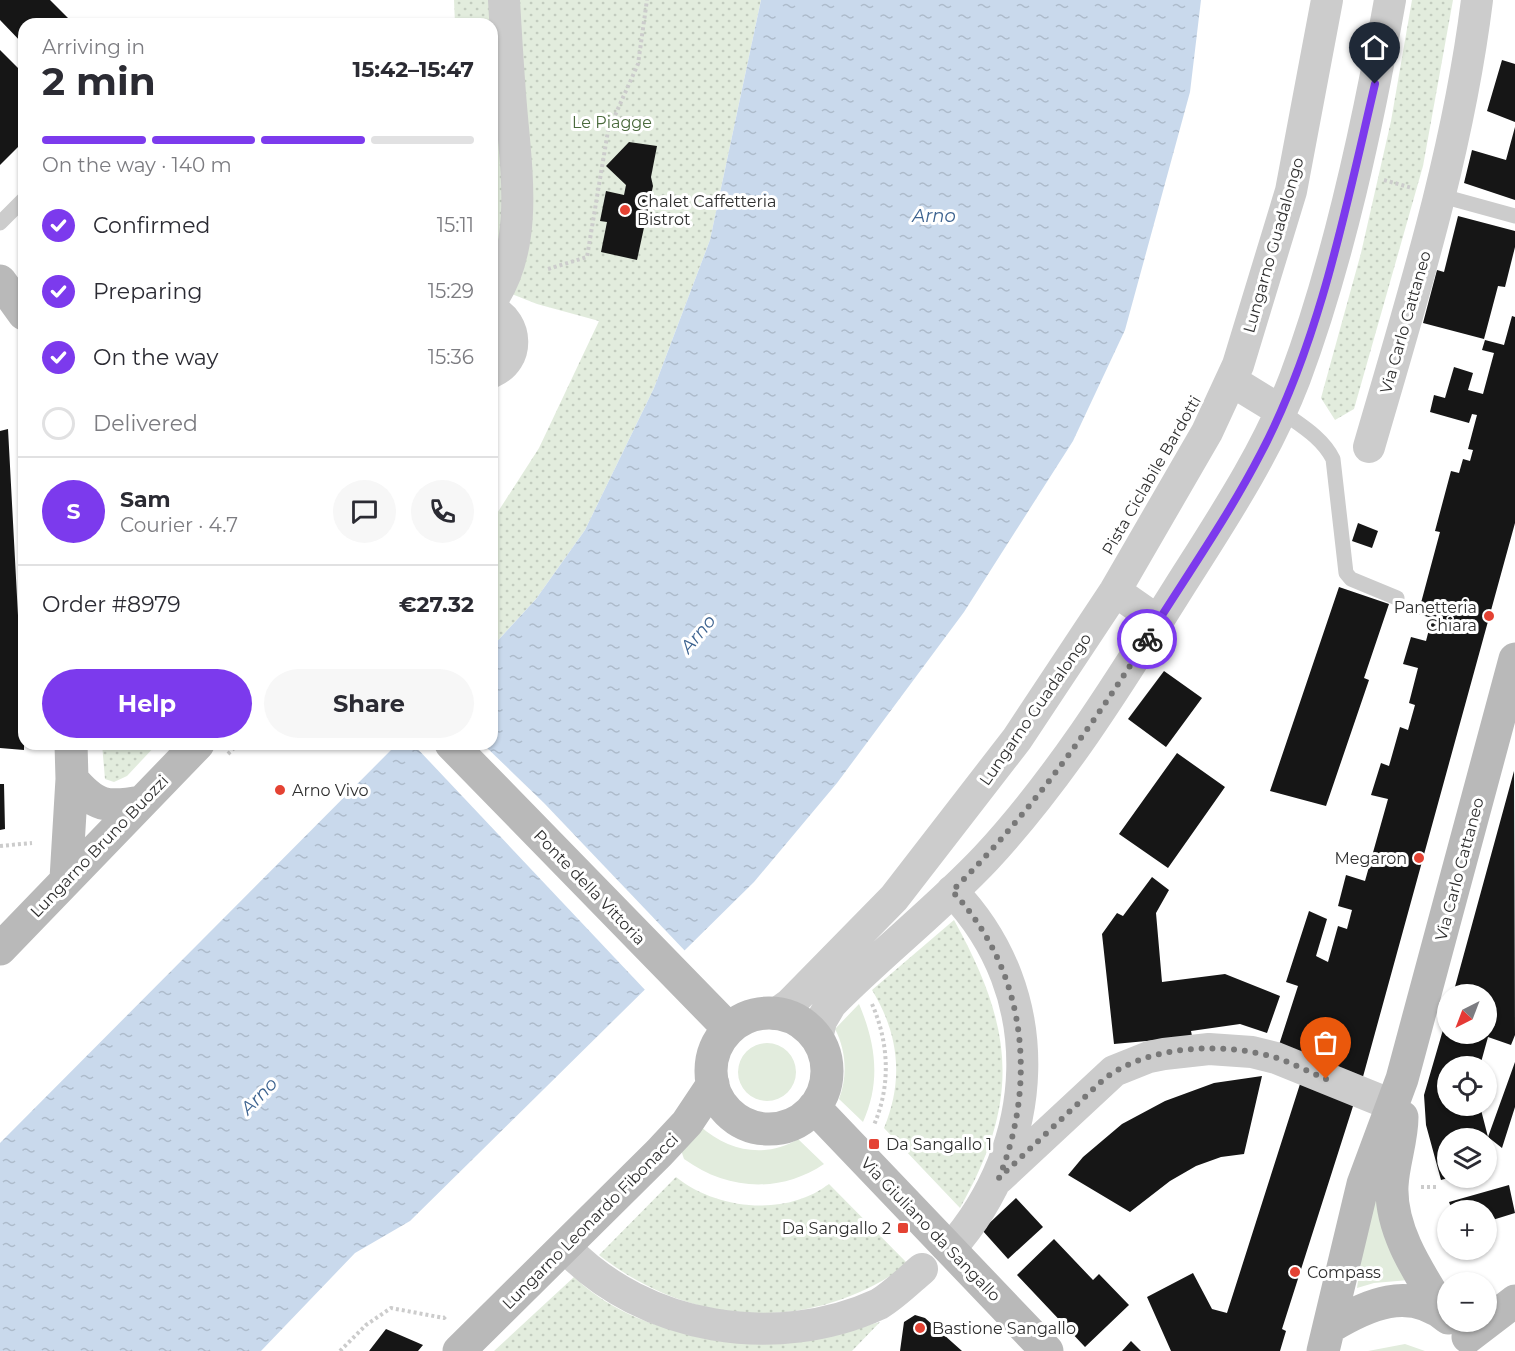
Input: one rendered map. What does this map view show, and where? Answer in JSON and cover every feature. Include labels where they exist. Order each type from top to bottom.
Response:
[{"type":"main road","points":[[0,276],[18,288]]},
{"type":"main road","points":[[0,281],[18,304]]},
{"type":"main road","name":"Via Carlo Cattaneo","points":[[1326,1339],[1363,1184],[1397,1092],[1515,659]]},
{"type":"main road","points":[[66,879],[72,779],[71,750]]},
{"type":"main road","name":"Lungarno Bruno Buozzi","points":[[0,949],[192,750]]},
{"type":"main road","name":"Ponte della Vittoria","points":[[457,750],[729,1029]]},
{"type":"main road","points":[[72,779],[90,799],[101,804],[111,806],[142,802]]},
{"type":"main road","points":[[776,1014],[796,1021],[817,1038],[824,1056],[826,1074],[823,1092],[814,1107],[799,1121],[766,1129],[740,1121],[725,1108],[712,1084],[711,1064],[715,1050],[729,1029],[747,1018],[776,1014]]},
{"type":"main road","name":"Lungarno Leonardo Fibonacci","points":[[459,1351],[566,1248],[687,1123],[712,1084]]},
{"type":"main road","name":"Via Carlo Cattaneo","points":[[1397,1092],[1402,1130],[1392,1187],[1398,1224],[1413,1260],[1437,1296]]},
{"type":"main road","name":"Via Giuliano da Sangallo","points":[[814,1107],[1047,1351]]},
{"type":"main road","points":[[1326,1339],[1367,1306],[1390,1300],[1423,1304],[1437,1314]]},
{"type":"main road","points":[[1497,1310],[1515,1301]]},
{"type":"street","points":[[498,289],[506,275],[510,258],[516,202],[504,0]]},
{"type":"street","name":"Lungarno Guadalongo","points":[[776,1014],[790,1004],[894,898],[1017,740],[1115,591],[1207,432],[1232,381],[1261,296],[1291,191],[1327,0]]},
{"type":"street","points":[[817,1038],[821,1021],[831,1004],[857,977],[986,858],[1071,754],[1158,621],[1261,453],[1281,411],[1313,324],[1355,171],[1375,84],[1390,0]]},
{"type":"street","name":"Via Carlo Cattaneo","points":[[1369,447],[1442,196],[1472,40],[1477,0]]},
{"type":"street","points":[[498,316],[509,326],[513,345],[505,364],[498,368]]},
{"type":"street","points":[[1232,381],[1281,411]]},
{"type":"street","points":[[1115,591],[1158,621]]},
{"type":"street","points":[[952,825],[986,858]]},
{"type":"street","points":[[950,1249],[971,1225],[999,1178],[1014,1137],[1022,1064],[1019,1032],[1011,992],[979,924],[952,891]]},
{"type":"street","points":[[999,1178],[1114,1071],[1149,1057],[1209,1048],[1252,1052],[1397,1092]]},
{"type":"street","points":[[566,1248],[608,1284],[649,1308],[693,1324],[742,1331],[788,1331],[858,1313],[880,1303],[922,1269]]},
{"type":"lane","points":[[1442,196],[1515,216]]},
{"type":"lane","points":[[0,223],[18,205]]},
{"type":"lane","points":[[1281,411],[1315,436],[1327,448],[1333,459],[1346,573],[1351,579],[1397,598]]},
{"type":"path","points":[[548,269],[586,256],[608,131],[638,64],[647,0]]},
{"type":"path","points":[[0,846],[32,843]]},
{"type":"path","points":[[857,977],[874,1008],[886,1055],[884,1091],[871,1130]]},
{"type":"path","points":[[340,1351],[366,1325],[392,1308],[444,1318]]},
{"type":"green space","name":"Le Piagge","points":[[454,0],[761,0],[710,240],[654,388],[585,530],[536,599],[498,640],[498,512],[539,448],[599,321],[537,304],[498,288],[498,18],[455,18]]},
{"type":"green space","points":[[1412,0],[1453,0],[1423,166],[1354,409],[1335,420],[1321,398],[1361,253],[1391,121]]},
{"type":"green space","points":[[103,750],[151,750],[127,776],[114,782],[105,779]]},
{"type":"green space","points":[[954,920],[989,995],[998,1029],[1002,1063],[1001,1097],[994,1132],[980,1168],[960,1208],[884,1128],[894,1092],[896,1058],[888,1023],[872,990]]},
{"type":"green space","points":[[859,1004],[869,1034],[874,1063],[872,1092],[863,1122],[839,1099],[845,1072],[842,1046],[835,1029]]},
{"type":"green space","points":[[761,1043],[773,1043],[788,1051],[796,1066],[796,1078],[788,1093],[773,1101],[761,1101],[746,1093],[738,1078],[738,1066],[746,1051]]},
{"type":"green space","points":[[700,1126],[722,1141],[747,1149],[773,1149],[798,1139],[824,1164],[807,1174],[771,1184],[735,1182],[718,1177],[684,1159],[680,1147]]},
{"type":"green space","points":[[676,1177],[711,1197],[752,1205],[773,1205],[793,1201],[812,1195],[829,1184],[908,1264],[871,1287],[832,1302],[793,1311],[752,1313],[712,1308],[673,1297],[635,1279],[599,1255]]},
{"type":"green space","points":[[1375,1201],[1383,1202],[1409,1280],[1374,1283],[1357,1288],[1363,1246]]},
{"type":"green space","points":[[574,1277],[606,1301],[641,1319],[679,1331],[720,1338],[761,1340],[802,1338],[880,1322],[852,1351],[494,1351]]},
{"type":"green space","points":[[1405,1344],[1425,1351],[1368,1351]]},
{"type":"water","name":"Arno","points":[[761,0],[1201,0],[1190,92],[1125,330],[1073,441],[964,612],[837,783],[754,882],[410,1221],[355,1253],[261,1351],[0,1351],[0,1143],[391,750],[498,750],[498,640],[536,599],[585,530],[654,388],[710,240]]},
{"type":"pier","points":[[419,750],[489,750],[544,803],[687,953],[647,992]]},
{"type":"building","points":[[0,0],[50,0],[68,18],[18,18],[18,39],[0,20]]},
{"type":"building","points":[[0,50],[18,68],[18,147],[0,165]]},
{"type":"building","points":[[1502,60],[1515,64],[1515,122],[1487,111]]},
{"type":"building","points":[[1515,127],[1515,200],[1464,183],[1472,150],[1506,160]]},
{"type":"building","name":"Chalet Caffetteria Bistrot","points":[[629,142],[657,146],[651,177],[653,186],[637,260],[601,252],[607,222],[600,221],[606,191],[624,195],[626,185],[606,166]]},
{"type":"building","points":[[1458,216],[1515,231],[1515,247],[1505,287],[1498,286],[1484,339],[1423,323],[1437,270],[1444,272]]},
{"type":"building","points":[[1512,316],[1515,317],[1515,523],[1361,1084],[1279,1045],[1298,986],[1286,982],[1309,911],[1327,919],[1316,956],[1328,962],[1338,926],[1347,929],[1352,910],[1338,906],[1346,875],[1365,881],[1388,799],[1371,795],[1381,763],[1389,766],[1400,727],[1408,730],[1415,705],[1409,703],[1418,668],[1403,664],[1411,637],[1426,641],[1432,618],[1418,614],[1440,532],[1435,531],[1451,471],[1459,473],[1463,459],[1470,461],[1473,450],[1468,449],[1477,415],[1472,414],[1469,423],[1430,412],[1434,395],[1445,398],[1454,367],[1473,373],[1468,390],[1483,394],[1494,353],[1482,350],[1485,340],[1504,345]]},
{"type":"building","points":[[8,429],[18,615],[18,750],[0,748],[0,431]]},
{"type":"building","points":[[1358,523],[1378,531],[1372,548],[1352,541]]},
{"type":"building","points":[[1339,587],[1389,604],[1364,678],[1369,680],[1326,806],[1270,791]]},
{"type":"building","points":[[1164,671],[1202,698],[1166,747],[1128,719]]},
{"type":"building","points":[[1177,753],[1225,787],[1168,868],[1119,834]]},
{"type":"building","points":[[1514,771],[1515,1035],[1511,1045],[1497,1040],[1497,984],[1456,984]]},
{"type":"building","points":[[0,784],[4,784],[5,829],[0,830]]},
{"type":"building","points":[[1152,877],[1169,890],[1156,913],[1162,982],[1225,974],[1280,996],[1267,1033],[1240,1024],[1191,1031],[1192,1036],[1114,1044],[1102,934],[1117,913],[1123,916]]},
{"type":"building","points":[[1439,1044],[1486,1044],[1483,1056],[1437,1056],[1437,1116],[1483,1116],[1486,1128],[1437,1128],[1437,1165],[1426,1125],[1424,1095]]},
{"type":"building","points":[[1515,1062],[1515,1107],[1502,1148],[1497,1144],[1497,1128],[1491,1128]]},
{"type":"building","points":[[1262,1076],[1244,1154],[1221,1157],[1196,1166],[1170,1181],[1130,1212],[1068,1175],[1083,1157],[1122,1124],[1165,1101],[1214,1083]]},
{"type":"building","points":[[1300,1084],[1354,1103],[1282,1329],[1286,1331],[1280,1351],[1171,1351],[1147,1297],[1193,1273],[1212,1309],[1227,1313]]},
{"type":"building","points":[[1509,1185],[1515,1213],[1497,1219],[1497,1200],[1456,1200]]},
{"type":"building","points":[[1016,1198],[1043,1227],[1008,1259],[982,1230]]},
{"type":"building","points":[[1054,1239],[1093,1280],[1099,1274],[1129,1305],[1085,1347],[1017,1275]]},
{"type":"building","name":"Bastione Sangallo","points":[[915,1315],[925,1318],[962,1351],[900,1351],[904,1322]]},
{"type":"building","points":[[386,1329],[423,1345],[418,1351],[369,1351]]},
{"type":"building","points":[[1131,1341],[1141,1351],[1122,1351]]},
{"type":"way so far","points":[[1147,639],[1071,754],[986,858],[952,891],[979,924],[992,946],[1011,992],[1019,1028],[1022,1089],[1014,1137],[999,1178],[1104,1079],[1114,1071],[1149,1057],[1209,1048],[1231,1049],[1276,1058],[1326,1079]]},
{"type":"place","name":"Chalet Caffetteria Bistrot","points":[[625,210]]},
{"type":"place","name":"Panetteria Chiara","points":[[1489,616]]},
{"type":"place","name":"Arno Vivo","points":[[280,790]]},
{"type":"place","name":"Megaron","points":[[1419,858]]},
{"type":"place","name":"Da Sangallo 1","points":[[874,1144]]},
{"type":"place","name":"Da Sangallo 2","points":[[903,1228]]},
{"type":"place","name":"Compass","points":[[1295,1272]]},
{"type":"place","name":"Bastione Sangallo","points":[[920,1328]]},
{"type":"route","points":[[1147,639],[1261,453],[1294,380],[1313,324],[1355,171],[1375,84]]}]
